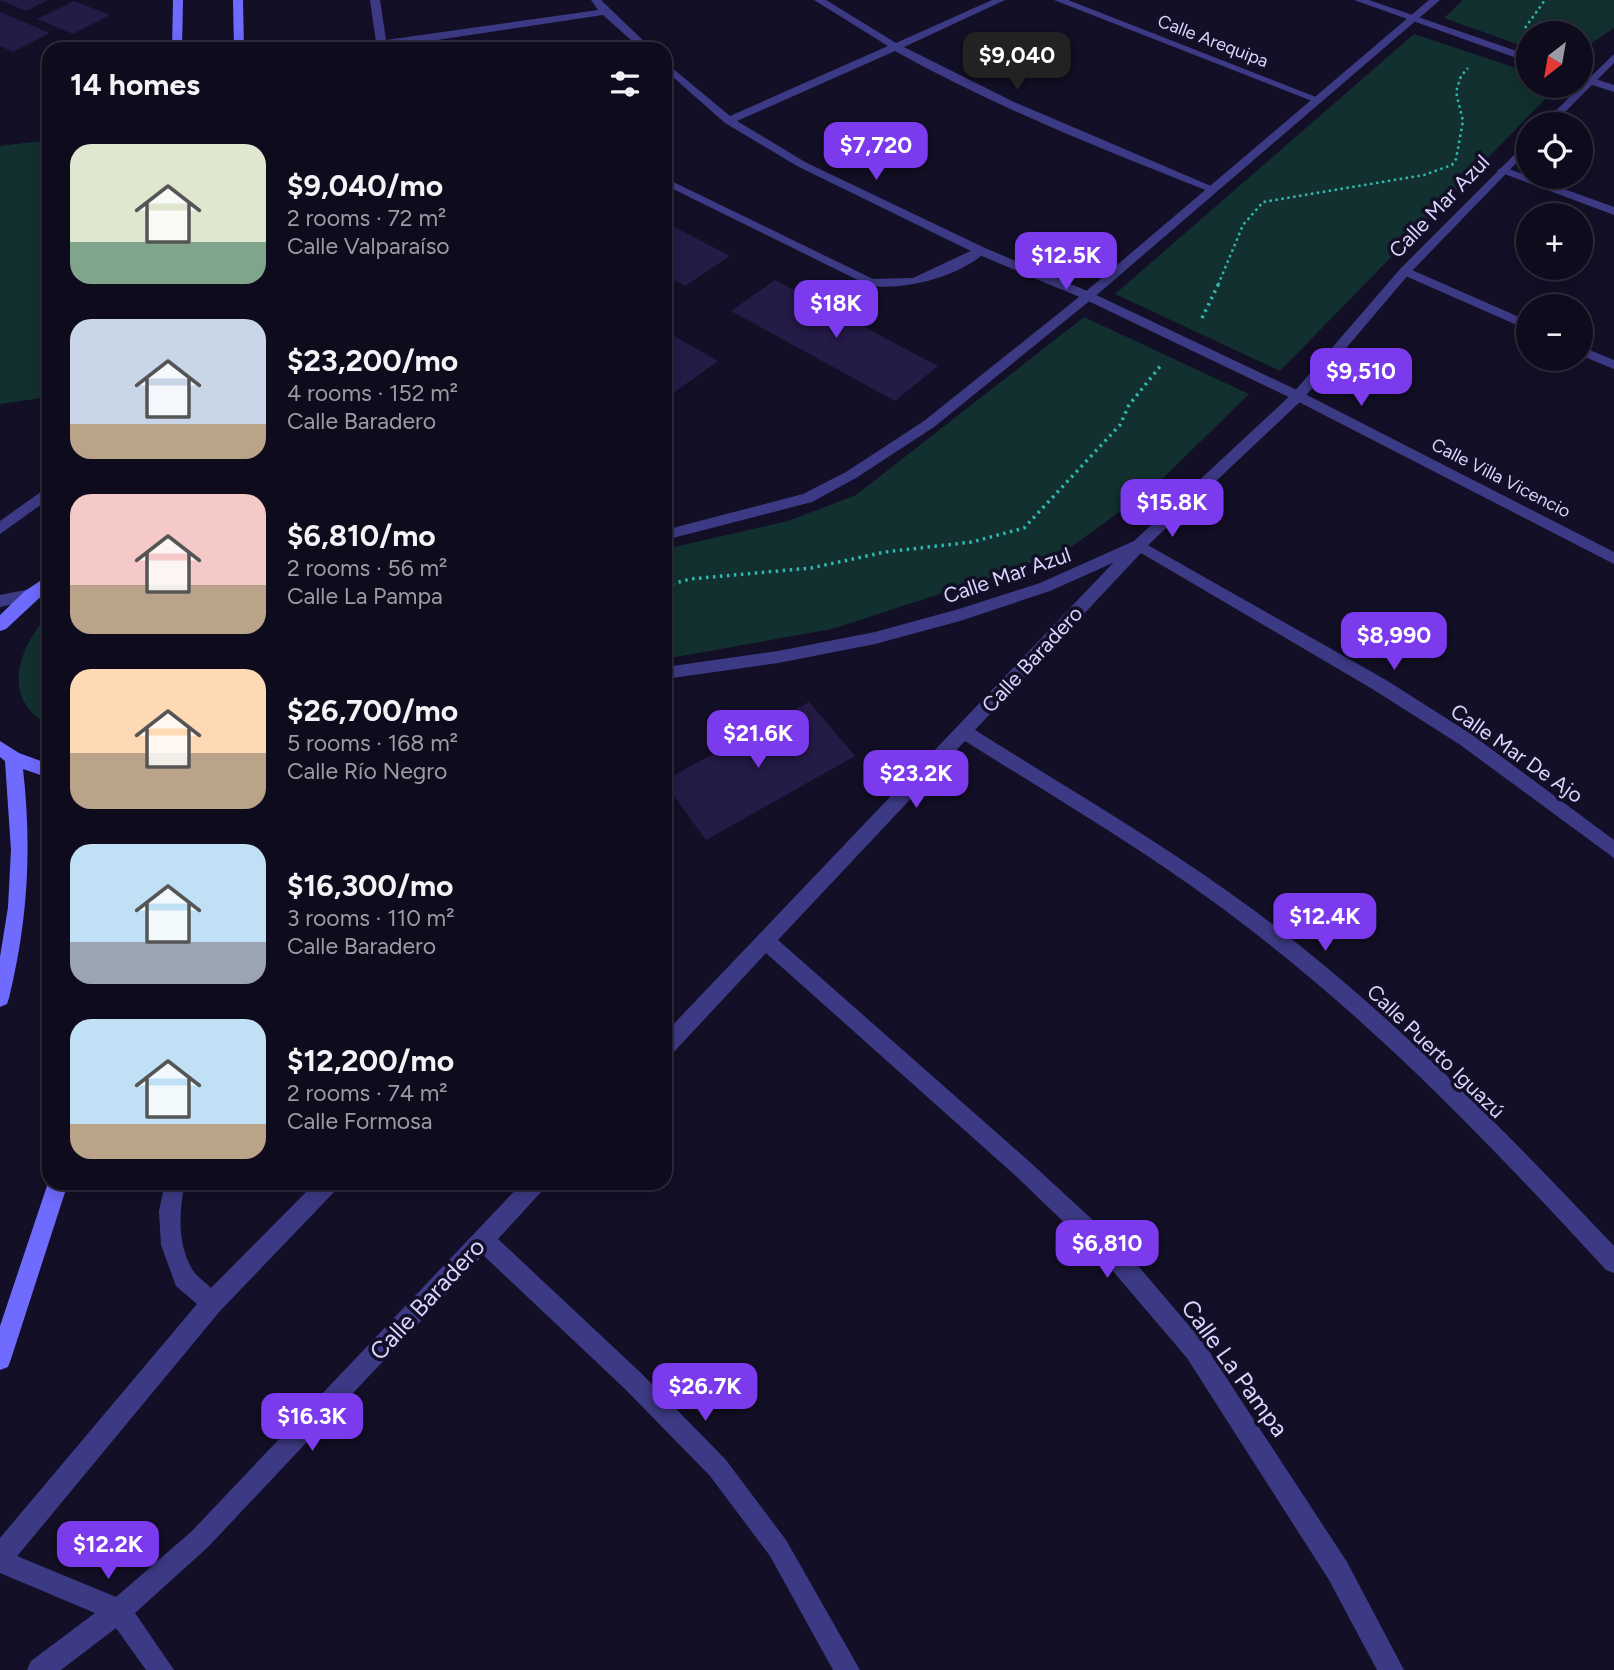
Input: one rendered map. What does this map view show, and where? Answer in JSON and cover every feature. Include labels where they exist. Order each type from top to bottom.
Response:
[{"type":"main road","points":[[177,42],[178,0]]},
{"type":"main road","points":[[238,0],[239,42]]},
{"type":"main road","points":[[0,625],[42,585]]},
{"type":"main road","points":[[6,753],[42,768]]},
{"type":"main road","points":[[0,998],[14,945],[21,879],[21,820],[6,753]]},
{"type":"main road","points":[[0,1359],[56,1190]]},
{"type":"street","points":[[375,0],[381,42]]},
{"type":"street","points":[[596,0],[605,12],[639,42]]},
{"type":"street","points":[[818,0],[895,48],[1012,108],[1212,189]]},
{"type":"street","points":[[729,121],[1000,0]]},
{"type":"street","name":"Calle Arequipa","points":[[1059,0],[1315,99]]},
{"type":"street","points":[[1359,0],[1516,55]]},
{"type":"street","points":[[672,533],[807,498],[850,475],[929,424],[1088,296],[1315,99],[1435,0]]},
{"type":"street","points":[[408,42],[605,12]]},
{"type":"street","points":[[1593,73],[1614,57]]},
{"type":"street","name":"Calle Villa Vicencio","points":[[672,71],[729,121],[801,164],[981,251],[1088,296],[1298,396],[1614,559]]},
{"type":"street","points":[[1593,82],[1614,89]]},
{"type":"street","points":[[1557,112],[1569,98]]},
{"type":"street","name":"Calle Mar Azul","points":[[672,672],[875,638],[960,615],[1045,587],[1139,545],[1298,396],[1405,271],[1516,156]]},
{"type":"street","points":[[1503,170],[1614,211]]},
{"type":"street","points":[[672,184],[870,282],[901,286],[917,283],[981,251]]},
{"type":"street","points":[[1405,271],[1516,321]]},
{"type":"street","points":[[1593,356],[1614,365]]},
{"type":"street","points":[[0,528],[42,496]]},
{"type":"street","name":"Calle Baradero","points":[[672,1041],[1139,545]]},
{"type":"street","name":"Calle Mar De Ajo","points":[[1139,545],[1380,685],[1465,739],[1614,850]]},
{"type":"street","points":[[0,601],[30,595]]},
{"type":"street","name":"Calle Puerto Iguazú","points":[[964,732],[1196,879],[1335,987],[1410,1053],[1614,1262]]},
{"type":"street","name":"Calle La Pampa","points":[[766,942],[1114,1255],[1186,1339],[1338,1571],[1391,1670]]},
{"type":"street","points":[[174,1190],[169,1211],[172,1245],[184,1278],[212,1303]]},
{"type":"street","points":[[161,1670],[119,1611],[0,1559],[212,1303],[322,1190]]},
{"type":"street","name":"Calle Baradero","points":[[40,1670],[119,1611],[200,1539],[530,1190]]},
{"type":"street","points":[[482,1240],[633,1381],[718,1468],[778,1548],[847,1670]]},
{"type":"green space","points":[[1463,0],[1614,0],[1614,28],[1593,42],[1593,21],[1516,21],[1516,44],[1444,18]]},
{"type":"green space","points":[[1414,34],[1516,68],[1516,98],[1546,98],[1533,112],[1516,112],[1516,129],[1280,371],[1115,294]]},
{"type":"green space","points":[[42,141],[42,398],[0,404],[0,146]]},
{"type":"green space","points":[[1084,317],[1249,394],[1155,486],[1067,550],[832,629],[672,658],[672,547],[788,521],[856,495]]},
{"type":"green space","points":[[42,622],[42,720],[24,701],[19,687],[22,657]]},
{"type":"building","points":[[0,0],[48,0],[26,11]]},
{"type":"building","points":[[74,1],[110,15],[73,34],[37,19]]},
{"type":"building","points":[[0,12],[50,33],[13,52],[0,46]]},
{"type":"building","points":[[672,226],[730,256],[685,286],[672,279]]},
{"type":"building","points":[[775,280],[938,366],[895,401],[731,311]]},
{"type":"building","points":[[672,335],[718,361],[672,394]]},
{"type":"building","points":[[809,702],[855,756],[706,840],[672,794],[672,776]]}]
